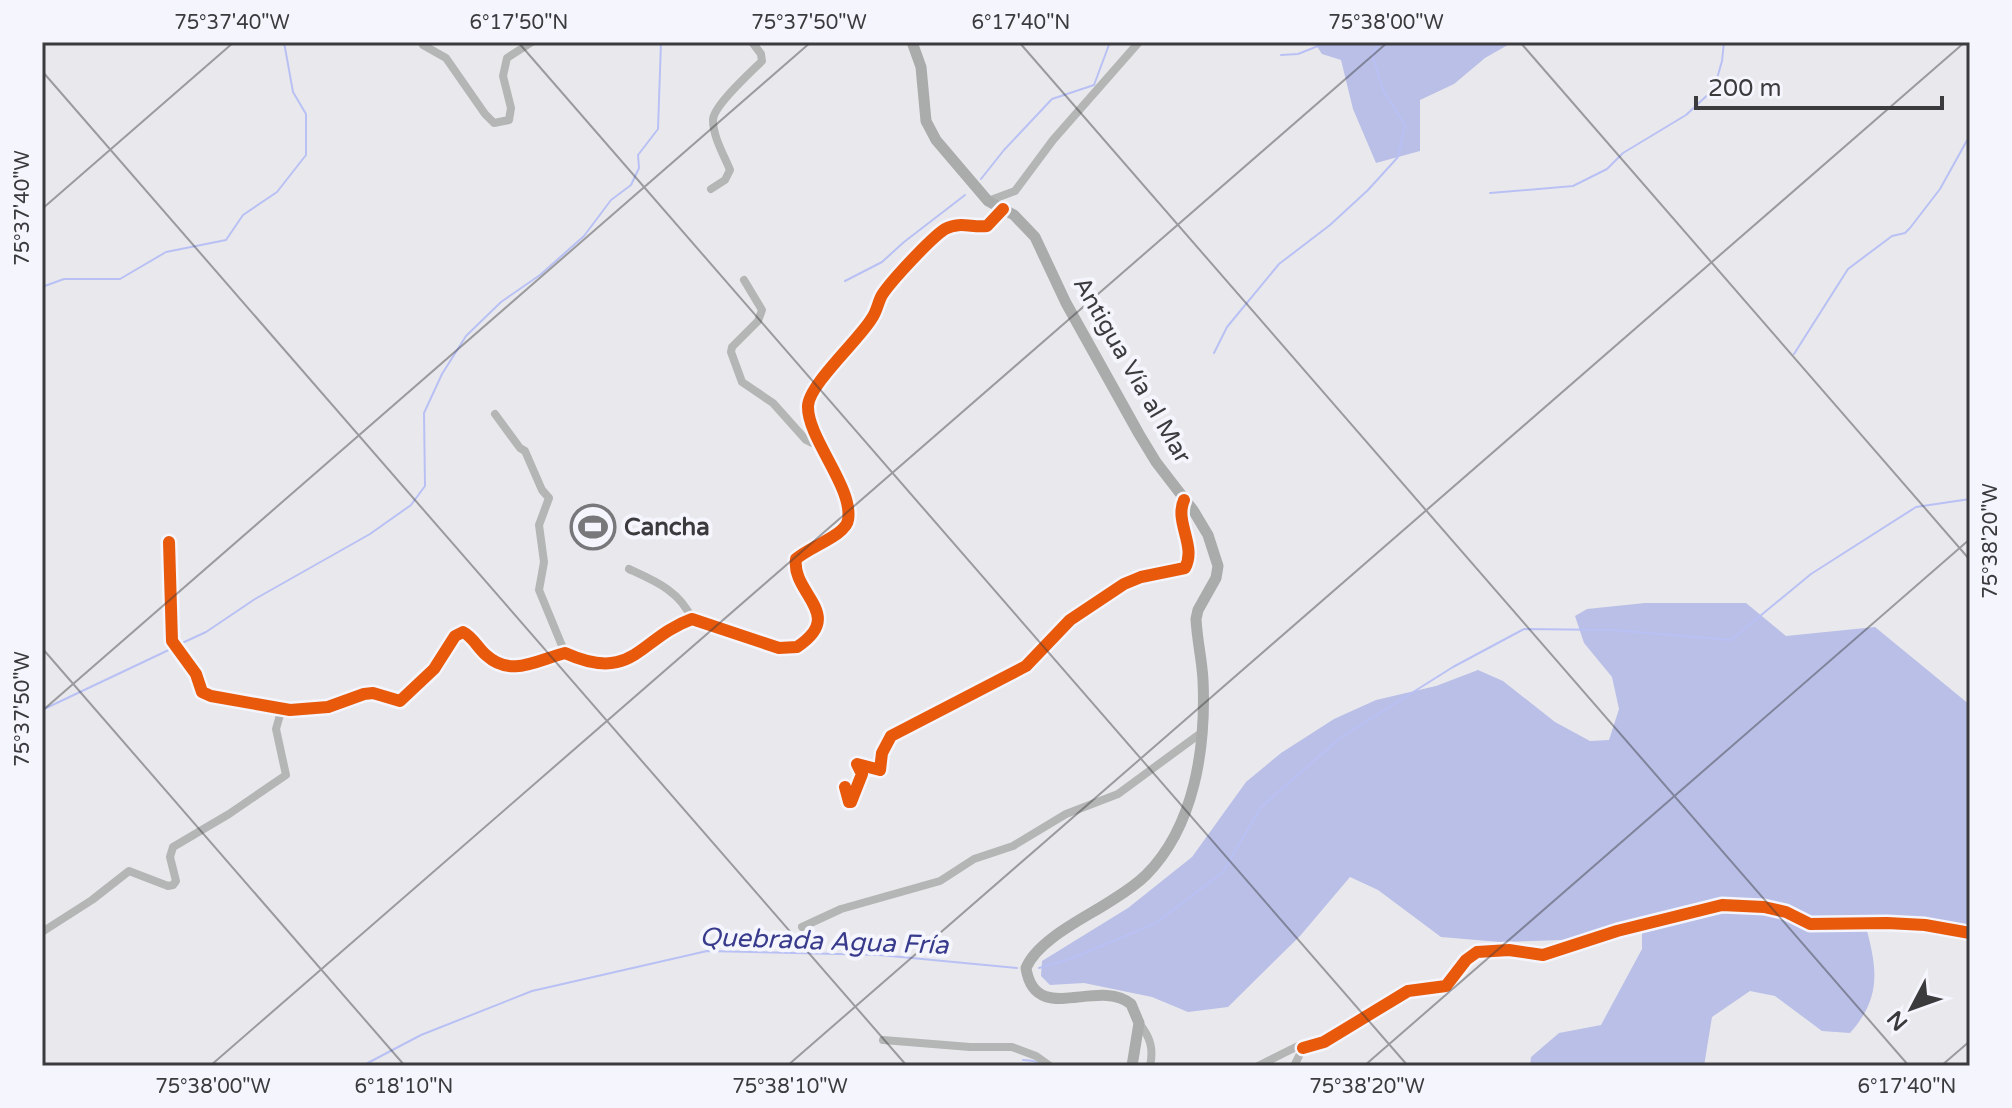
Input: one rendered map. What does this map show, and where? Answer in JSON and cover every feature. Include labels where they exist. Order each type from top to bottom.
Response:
[{"type":"main road","name":"Antigua Vía al Mar","points":[[912,42],[921,67],[926,121],[948,157],[988,201],[1014,215],[1035,237],[1066,303],[1139,434],[1208,535],[1218,566],[1216,578],[1196,619],[1203,676],[1201,733],[1194,788],[1177,828],[1157,862],[1133,886],[1047,943],[1029,959],[1026,968],[1033,987],[1041,995],[1063,999],[1115,996],[1131,1004],[1139,1023]]},
{"type":"main road","points":[[1132,1066],[1139,1023]]},
{"type":"street","points":[[423,45],[446,58],[494,123],[509,120],[511,108],[503,76],[507,58],[532,42]]},
{"type":"street","points":[[711,189],[725,180],[730,170],[716,134],[713,119],[716,108],[762,61],[752,42]]},
{"type":"street","points":[[988,201],[1015,191],[1053,140],[1139,42]]},
{"type":"street","points":[[169,542],[172,641],[196,674],[202,692],[290,710],[328,707],[373,693],[400,701],[429,675],[455,636],[463,632],[491,660],[516,668],[565,653],[582,660],[614,663],[648,647],[678,624],[692,619],[785,650],[797,647],[813,631],[818,620],[817,609],[798,577],[796,559],[844,529],[849,518],[845,500],[810,417],[808,401],[873,317],[881,296],[934,238],[945,229],[961,224],[987,226],[1003,209]]},
{"type":"street","points":[[744,280],[762,310],[758,321],[732,347],[742,382],[773,403],[806,440],[812,443],[820,441]]},
{"type":"street","points":[[495,414],[525,451],[542,490],[549,498],[539,525],[544,562],[539,590],[565,653]]},
{"type":"street","points":[[845,787],[851,802],[862,774],[857,764],[880,770],[882,753],[891,736],[1026,666],[1070,620],[1124,584],[1141,577],[1185,568],[1190,558],[1181,514],[1184,500]]},
{"type":"street","points":[[629,569],[666,586],[692,619]]},
{"type":"street","points":[[42,932],[92,900],[129,871],[168,886],[173,885],[176,881],[170,857],[173,847],[286,775],[276,729],[280,715],[290,710]]},
{"type":"street","points":[[802,927],[841,909],[940,881],[974,859],[1013,846],[1066,814],[1118,794],[1201,733]]},
{"type":"street","points":[[1258,1066],[1293,1046],[1303,1048],[1324,1042],[1408,991],[1446,986],[1453,981],[1466,960],[1477,952],[1509,950],[1543,955],[1708,907],[1764,907],[1786,912],[1810,924],[1900,923],[1970,933]]},
{"type":"street","points":[[1139,1023],[1152,1046],[1150,1066]]},
{"type":"street","points":[[883,1040],[1012,1047],[1036,1056],[1050,1066]]},
{"type":"street","points":[[1294,1066],[1303,1048]]},
{"type":"shaded area","points":[[1314,42],[1513,42],[1485,58],[1454,84],[1420,100],[1420,151],[1376,163],[1353,109],[1341,60],[1322,54]]},
{"type":"shaded area","name":"Cancha","points":[[601,507],[614,525],[585,547],[572,530]]},
{"type":"shaded area","points":[[1645,603],[1746,603],[1786,636],[1875,627],[1970,705],[1970,926],[1900,917],[1874,920],[1867,931],[1874,985],[1867,1008],[1850,1033],[1822,1031],[1775,996],[1750,991],[1712,1017],[1704,1066],[1530,1066],[1531,1057],[1559,1033],[1601,1025],[1642,949],[1642,931],[1561,940],[1500,942],[1441,937],[1378,890],[1350,877],[1300,936],[1228,1007],[1188,1012],[1152,997],[1084,983],[1050,985],[1041,976],[1042,961],[1128,908],[1192,857],[1246,782],[1281,753],[1334,719],[1376,700],[1436,686],[1478,670],[1503,681],[1555,722],[1590,741],[1609,740],[1619,709],[1612,677],[1584,643],[1575,616],[1587,609]]},
{"type":"waterway","points":[[42,287],[64,279],[120,279],[166,252],[226,240],[243,215],[277,192],[306,155],[306,114],[293,92],[284,42]]},
{"type":"waterway","points":[[180,644],[206,632],[255,599],[370,534],[411,505],[425,486],[424,413],[442,374],[466,336],[501,302],[540,275],[584,236],[611,200],[631,185],[639,168],[638,155],[658,129],[661,42]]},
{"type":"waterway","points":[[981,179],[1052,99],[1094,85],[1110,42]]},
{"type":"waterway","points":[[1281,55],[1298,54],[1328,42]]},
{"type":"waterway","points":[[1214,353],[1227,327],[1279,264],[1330,225],[1398,157],[1405,125],[1383,90],[1372,54],[1381,42]]},
{"type":"waterway","points":[[1490,193],[1573,186],[1607,169],[1623,153],[1686,115],[1714,89],[1724,42]]},
{"type":"waterway","points":[[1794,354],[1848,269],[1892,236],[1905,233],[1910,228],[1940,189],[1970,135]]},
{"type":"waterway","points":[[845,281],[882,262],[965,195]]},
{"type":"waterway","name":"Quebrada Agua Fría","points":[[1039,968],[1070,959],[1156,923],[1223,872],[1261,807],[1340,738],[1453,667],[1524,629],[1613,630],[1731,640],[1811,574],[1916,507],[1970,499]]},
{"type":"waterway","points":[[42,710],[175,647]]},
{"type":"waterway","name":"Quebrada Agua Fría","points":[[362,1066],[421,1035],[532,991],[707,951],[880,955],[1017,968]]},
{"type":"waterway","points":[[1023,1060],[1042,1066]]},
{"type":"cycle path","points":[[169,542],[172,641],[196,674],[202,692],[290,710],[328,707],[373,693],[400,701],[434,669],[455,636],[463,632],[495,662],[515,666],[565,653],[588,661],[622,661],[674,627],[692,619],[779,648],[797,647],[811,635],[817,624],[817,614],[801,583],[796,559],[841,531],[848,520],[844,493],[810,419],[808,406],[811,397],[826,374],[866,327],[887,289],[931,241],[950,227],[987,226],[1003,209]]},
{"type":"cycle path","points":[[845,787],[851,802],[862,774],[857,764],[880,770],[882,753],[891,736],[1026,666],[1070,620],[1124,584],[1141,577],[1185,568],[1188,551],[1182,517],[1184,500]]},
{"type":"cycle path","points":[[1303,1048],[1324,1042],[1408,991],[1446,986],[1466,960],[1477,952],[1509,950],[1543,955],[1617,931],[1722,905],[1764,907],[1786,912],[1810,924],[1925,925],[1970,933]]},
{"type":"place","name":"Cancha","points":[[593,527]]}]
